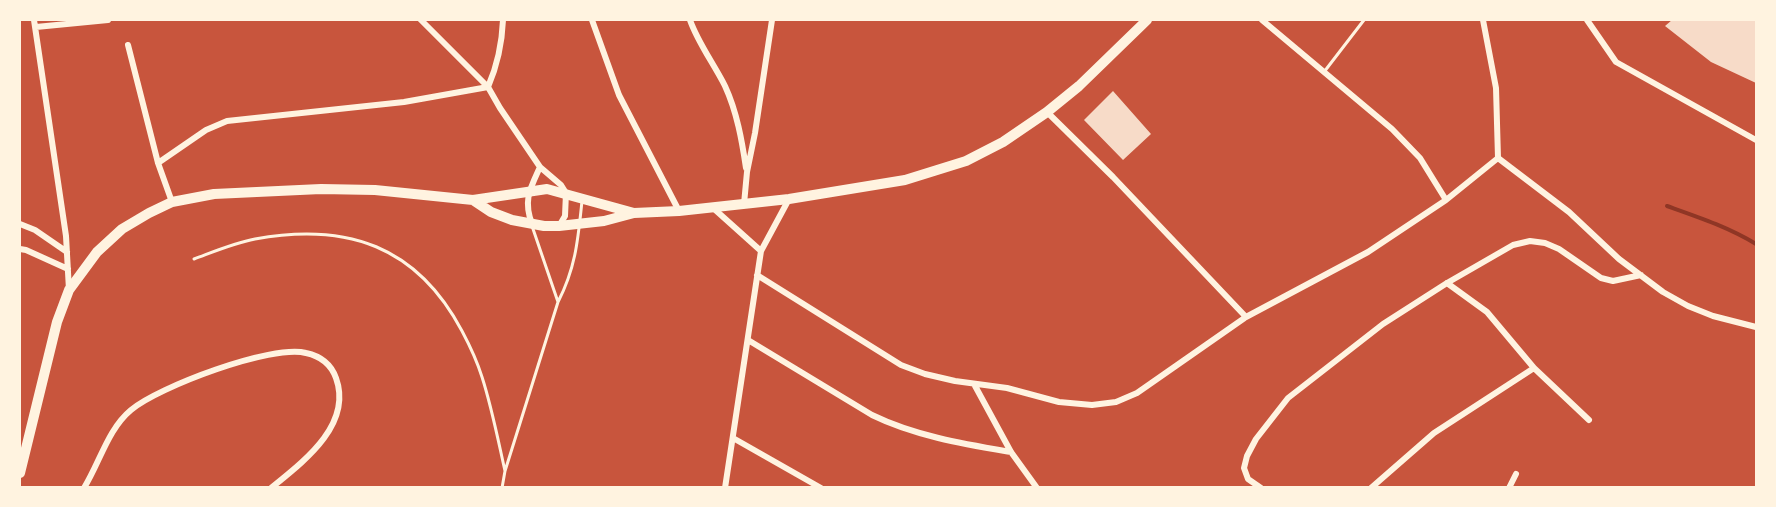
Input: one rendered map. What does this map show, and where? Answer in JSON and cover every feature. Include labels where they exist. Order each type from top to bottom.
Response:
[{"type":"highway","points":[[473,201],[491,212],[512,220],[559,226],[604,221],[634,213],[679,211],[789,199],[905,180],[966,162],[1003,142],[1047,112],[1079,86],[1147,20]]},
{"type":"highway","points":[[20,473],[54,333],[69,290],[98,252],[123,229],[172,202],[214,194],[321,189],[375,190],[473,201],[547,189],[634,213]]},
{"type":"street","points":[[34,20],[67,252],[69,290]]},
{"type":"street","points":[[36,27],[108,20]]},
{"type":"street","points":[[421,20],[488,87],[540,167],[561,185],[566,194],[565,216],[559,226]]},
{"type":"street","points":[[488,87],[497,66],[502,43],[503,20]]},
{"type":"street","points":[[592,20],[619,95],[679,211]]},
{"type":"street","points":[[690,20],[694,32],[725,87],[734,110],[747,172]]},
{"type":"street","points":[[744,204],[747,172],[772,20]]},
{"type":"street","points":[[1262,20],[1392,129],[1420,158],[1446,200]]},
{"type":"street","points":[[1483,20],[1496,88],[1498,158]]},
{"type":"street","points":[[1587,20],[1616,62],[1756,140]]},
{"type":"street","points":[[128,45],[159,163],[172,202]]},
{"type":"street","points":[[159,163],[206,130],[227,121],[404,102],[488,87]]},
{"type":"street","points":[[1047,112],[1113,177],[1246,317]]},
{"type":"street","points":[[757,275],[902,365],[925,374],[1007,388],[1059,402],[1092,405],[1116,402],[1137,393],[1246,317],[1368,252],[1446,200],[1498,158]]},
{"type":"street","points":[[1498,158],[1569,212],[1619,259],[1688,306],[1713,316],[1756,327]]},
{"type":"street","points":[[532,224],[526,207],[529,191],[540,167]]},
{"type":"street","points":[[726,488],[760,251],[789,199]]},
{"type":"street","points":[[712,207],[760,251]]},
{"type":"street","points":[[20,224],[35,230],[67,252]]},
{"type":"street","points":[[1261,488],[1248,479],[1245,468],[1247,456],[1256,439],[1288,398],[1383,324],[1447,283],[1513,245],[1530,242],[1545,243],[1559,249],[1601,278],[1613,281],[1641,275]]},
{"type":"street","points":[[20,249],[68,269]]},
{"type":"street","points":[[1447,283],[1487,312],[1534,368],[1589,420]]},
{"type":"street","points":[[748,340],[891,425],[962,443],[1011,452]]},
{"type":"street","points":[[84,488],[114,428],[129,411],[148,397],[230,365],[282,352],[304,352],[320,358],[333,370],[339,400],[335,419],[322,441],[296,468],[271,488]]},
{"type":"street","points":[[1371,488],[1434,433],[1534,368]]},
{"type":"street","points":[[974,384],[1011,452],[1037,488]]},
{"type":"street","points":[[733,438],[821,488]]},
{"type":"street","points":[[89,488],[93,473]]},
{"type":"street","points":[[1509,488],[1516,474]]},
{"type":"lane","points":[[1324,72],[1364,20]]},
{"type":"lane","points":[[502,488],[505,471],[558,302],[573,268],[582,200]]},
{"type":"lane","points":[[532,224],[558,302]]},
{"type":"lane","points":[[194,259],[252,240],[286,235],[318,234],[350,238],[384,249],[410,264],[432,286],[452,312],[471,349],[482,377],[505,471]]},
{"type":"building","points":[[1672,20],[1756,20],[1756,83],[1711,62],[1665,26]]},
{"type":"building","points":[[1113,91],[1151,134],[1123,160],[1084,120]]},
{"type":"waterway","points":[[1667,206],[1724,227],[1756,244]]}]
